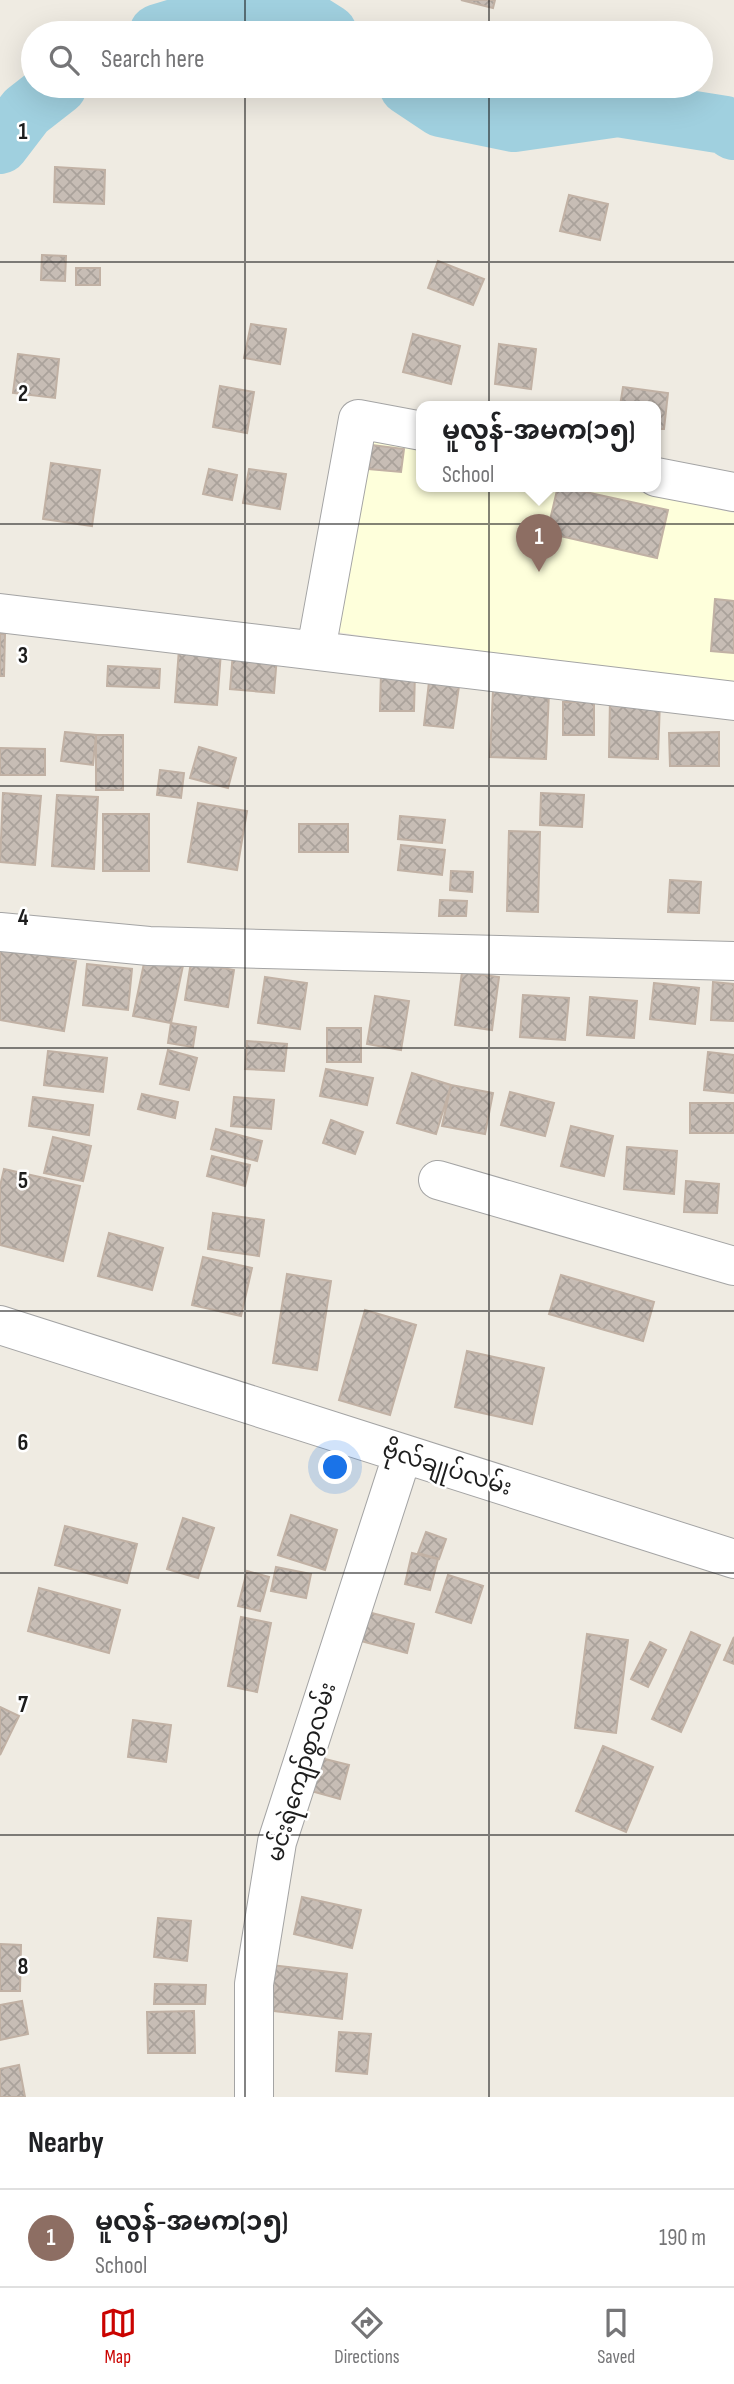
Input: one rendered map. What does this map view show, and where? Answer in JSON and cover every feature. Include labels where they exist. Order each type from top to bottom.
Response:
[{"type":"street","points":[[316,650],[358,419],[416,430]]},
{"type":"street","points":[[661,478],[734,492]]},
{"type":"street","points":[[0,613],[734,701]]},
{"type":"street","points":[[0,932],[149,946],[734,961]]},
{"type":"street","points":[[438,1180],[734,1266]]},
{"type":"street","name":"ဗိုလ်ချုပ်လမ်း","points":[[0,1325],[402,1456],[734,1559]]},
{"type":"street","name":"မင်းရဲကျော်စွာလမ်း","points":[[254,2097],[254,1984],[277,1842],[402,1456]]},
{"type":"shaded area","points":[[364,433],[416,444],[416,492],[639,492],[734,513],[734,694],[337,632]]},
{"type":"building","points":[[461,0],[495,0],[493,8]]},
{"type":"building","points":[[55,167],[105,170],[104,204],[54,202]]},
{"type":"building","points":[[569,195],[608,204],[600,240],[560,231]]},
{"type":"building","points":[[42,255],[66,256],[65,281],[41,280]]},
{"type":"building","points":[[438,261],[484,279],[473,305],[428,288]]},
{"type":"building","points":[[76,268],[100,268],[100,285],[76,285]]},
{"type":"building","points":[[251,324],[286,329],[280,364],[244,358]]},
{"type":"building","points":[[413,334],[460,346],[451,384],[403,372]]},
{"type":"building","points":[[499,344],[536,349],[531,389],[495,384]]},
{"type":"building","points":[[18,354],[59,359],[55,398],[13,393]]},
{"type":"building","points":[[220,386],[254,392],[247,433],[213,427]]},
{"type":"building","points":[[623,387],[668,393],[664,429],[661,429],[661,401],[621,401]]},
{"type":"building","points":[[372,445],[404,449],[401,472],[369,469]]},
{"type":"building","points":[[51,463],[100,470],[92,526],[43,519]]},
{"type":"building","points":[[209,469],[237,475],[232,500],[203,494]]},
{"type":"building","points":[[249,469],[286,474],[280,509],[243,503]]},
{"type":"building","points":[[557,492],[586,492],[668,510],[657,558],[547,533]]},
{"type":"building","points":[[715,599],[734,601],[734,653],[711,651]]},
{"type":"building","points":[[0,634],[5,634],[4,676],[0,676]]},
{"type":"building","points":[[179,649],[221,652],[217,705],[175,702]]},
{"type":"building","points":[[233,652],[277,656],[274,693],[230,689]]},
{"type":"building","points":[[108,666],[160,669],[159,688],[107,686]]},
{"type":"building","points":[[381,672],[415,672],[414,711],[380,711]]},
{"type":"building","points":[[429,682],[459,686],[453,728],[424,725]]},
{"type":"building","points":[[493,690],[549,693],[546,759],[490,757]]},
{"type":"building","points":[[610,698],[660,700],[658,759],[609,757]]},
{"type":"building","points":[[563,702],[594,702],[594,735],[563,735]]},
{"type":"building","points":[[65,732],[96,735],[93,765],[61,761]]},
{"type":"building","points":[[719,732],[719,766],[670,766],[669,733]]},
{"type":"building","points":[[96,735],[123,735],[123,790],[96,790]]},
{"type":"building","points":[[199,747],[236,758],[228,788],[190,778]]},
{"type":"building","points":[[0,748],[45,749],[45,775],[0,775]]},
{"type":"building","points":[[160,770],[184,773],[181,798],[157,795]]},
{"type":"building","points":[[3,793],[41,796],[35,865],[0,862]]},
{"type":"building","points":[[541,793],[584,795],[582,827],[540,825]]},
{"type":"building","points":[[57,795],[98,797],[94,869],[52,866]]},
{"type":"building","points":[[198,803],[247,811],[237,870],[188,862]]},
{"type":"building","points":[[103,814],[149,814],[149,871],[103,871]]},
{"type":"building","points":[[400,816],[445,820],[442,843],[398,839]]},
{"type":"building","points":[[299,824],[348,824],[348,852],[299,852]]},
{"type":"building","points":[[509,831],[540,832],[538,912],[507,911]]},
{"type":"building","points":[[401,845],[445,850],[442,875],[398,870]]},
{"type":"building","points":[[451,871],[473,872],[472,892],[450,890]]},
{"type":"building","points":[[670,880],[701,882],[699,913],[668,912]]},
{"type":"building","points":[[440,900],[467,901],[466,916],[439,916]]},
{"type":"building","points":[[0,948],[76,961],[64,1031],[0,1020]]},
{"type":"building","points":[[147,949],[185,956],[171,1023],[133,1016]]},
{"type":"building","points":[[191,962],[234,970],[228,1007],[185,1000]]},
{"type":"building","points":[[87,964],[132,969],[128,1010],[83,1005]]},
{"type":"building","points":[[462,972],[499,977],[492,1030],[455,1025]]},
{"type":"building","points":[[265,977],[307,983],[300,1029],[258,1023]]},
{"type":"building","points":[[713,982],[734,984],[734,1021],[711,1020]]},
{"type":"building","points":[[654,983],[699,988],[695,1024],[650,1019]]},
{"type":"building","points":[[523,995],[569,998],[565,1040],[520,1037]]},
{"type":"building","points":[[375,996],[409,1001],[401,1050],[367,1044]]},
{"type":"building","points":[[590,997],[637,1001],[634,1038],[587,1035]]},
{"type":"building","points":[[171,1023],[196,1027],[193,1047],[168,1043]]},
{"type":"building","points":[[327,1028],[361,1028],[361,1062],[327,1062]]},
{"type":"building","points":[[247,1041],[287,1044],[284,1071],[245,1069]]},
{"type":"building","points":[[168,1050],[197,1058],[189,1090],[160,1084]]},
{"type":"building","points":[[48,1051],[107,1058],[103,1092],[44,1085]]},
{"type":"building","points":[[708,1052],[734,1055],[734,1093],[704,1090]]},
{"type":"building","points":[[326,1069],[373,1078],[367,1105],[320,1096]]},
{"type":"building","points":[[412,1073],[451,1085],[436,1134],[397,1123]]},
{"type":"building","points":[[451,1085],[493,1093],[485,1134],[442,1126]]},
{"type":"building","points":[[510,1092],[554,1103],[545,1136],[501,1125]]},
{"type":"building","points":[[142,1094],[178,1102],[175,1118],[138,1109]]},
{"type":"building","points":[[33,1097],[93,1105],[89,1135],[29,1126]]},
{"type":"building","points":[[234,1097],[274,1100],[271,1129],[231,1126]]},
{"type":"building","points":[[690,1103],[734,1103],[734,1133],[690,1133]]},
{"type":"building","points":[[331,1120],[363,1132],[355,1154],[323,1143]]},
{"type":"building","points":[[571,1126],[613,1136],[604,1176],[561,1166]]},
{"type":"building","points":[[216,1129],[262,1141],[257,1161],[211,1149]]},
{"type":"building","points":[[53,1137],[91,1146],[83,1181],[44,1173]]},
{"type":"building","points":[[627,1147],[677,1151],[674,1194],[624,1189]]},
{"type":"building","points":[[212,1156],[250,1165],[245,1186],[207,1176]]},
{"type":"building","points":[[4,1169],[80,1186],[63,1261],[0,1245],[0,1186]]},
{"type":"building","points":[[686,1181],[719,1184],[717,1213],[684,1212]]},
{"type":"building","points":[[213,1213],[264,1220],[259,1256],[208,1249]]},
{"type":"building","points":[[109,1233],[163,1248],[152,1290],[98,1276]]},
{"type":"building","points":[[203,1257],[252,1268],[241,1316],[192,1305]]},
{"type":"building","points":[[287,1274],[331,1281],[317,1370],[273,1363]]},
{"type":"building","points":[[561,1275],[654,1302],[643,1341],[549,1314]]},
{"type":"building","points":[[365,1310],[416,1325],[390,1415],[339,1400]]},
{"type":"building","points":[[467,1351],[544,1368],[532,1424],[455,1407]]},
{"type":"building","points":[[291,1515],[337,1530],[325,1570],[278,1555]]},
{"type":"building","points":[[183,1518],[214,1528],[198,1578],[167,1569]]},
{"type":"building","points":[[65,1526],[137,1544],[127,1583],[55,1565]]},
{"type":"building","points":[[426,1532],[446,1539],[439,1559],[418,1553]]},
{"type":"building","points":[[412,1553],[438,1559],[430,1590],[405,1584]]},
{"type":"building","points":[[276,1567],[311,1574],[306,1598],[271,1591]]},
{"type":"building","points":[[247,1571],[269,1577],[260,1611],[238,1606]]},
{"type":"building","points":[[448,1575],[483,1586],[471,1623],[436,1612]]},
{"type":"building","points":[[39,1588],[120,1610],[109,1653],[28,1631]]},
{"type":"building","points":[[368,1612],[414,1624],[407,1653],[361,1641]]},
{"type":"building","points":[[241,1617],[271,1623],[257,1692],[228,1686]]},
{"type":"building","points":[[691,1632],[720,1645],[681,1732],[652,1719]]},
{"type":"building","points":[[587,1634],[628,1640],[616,1733],[575,1728]]},
{"type":"building","points":[[734,1637],[734,1664],[724,1660]]},
{"type":"building","points":[[650,1642],[666,1650],[648,1687],[631,1679]]},
{"type":"building","points":[[0,1707],[19,1716],[0,1755]]},
{"type":"building","points":[[133,1720],[171,1725],[166,1762],[128,1757]]},
{"type":"building","points":[[603,1746],[653,1767],[626,1832],[576,1811]]},
{"type":"building","points":[[313,1756],[349,1765],[340,1799],[304,1789]]},
{"type":"building","points":[[302,1897],[361,1910],[352,1948],[294,1934]]},
{"type":"building","points":[[158,1918],[191,1921],[187,1961],[154,1957]]},
{"type":"building","points":[[0,1944],[21,1945],[20,1991],[0,1991]]},
{"type":"building","points":[[271,1965],[347,1974],[342,2019],[266,2010]]},
{"type":"building","points":[[155,1984],[206,1985],[205,2004],[154,2004]]},
{"type":"building","points":[[22,2001],[28,2034],[0,2040],[0,2005]]},
{"type":"building","points":[[194,2011],[195,2053],[148,2053],[147,2012]]},
{"type":"building","points":[[339,2032],[371,2034],[367,2074],[336,2071]]},
{"type":"building","points":[[19,2065],[25,2097],[0,2097],[0,2069]]},
{"type":"waterway","points":[[198,21],[267,0]]},
{"type":"waterway","points":[[275,0],[309,21]]},
{"type":"waterway","points":[[0,145],[26,111],[43,98]]},
{"type":"waterway","points":[[426,98],[441,108],[514,123],[618,108],[725,125],[734,131]]},
{"type":"place","name":"မူလွန်-အမက(၁၅)","points":[[539,572]]}]
